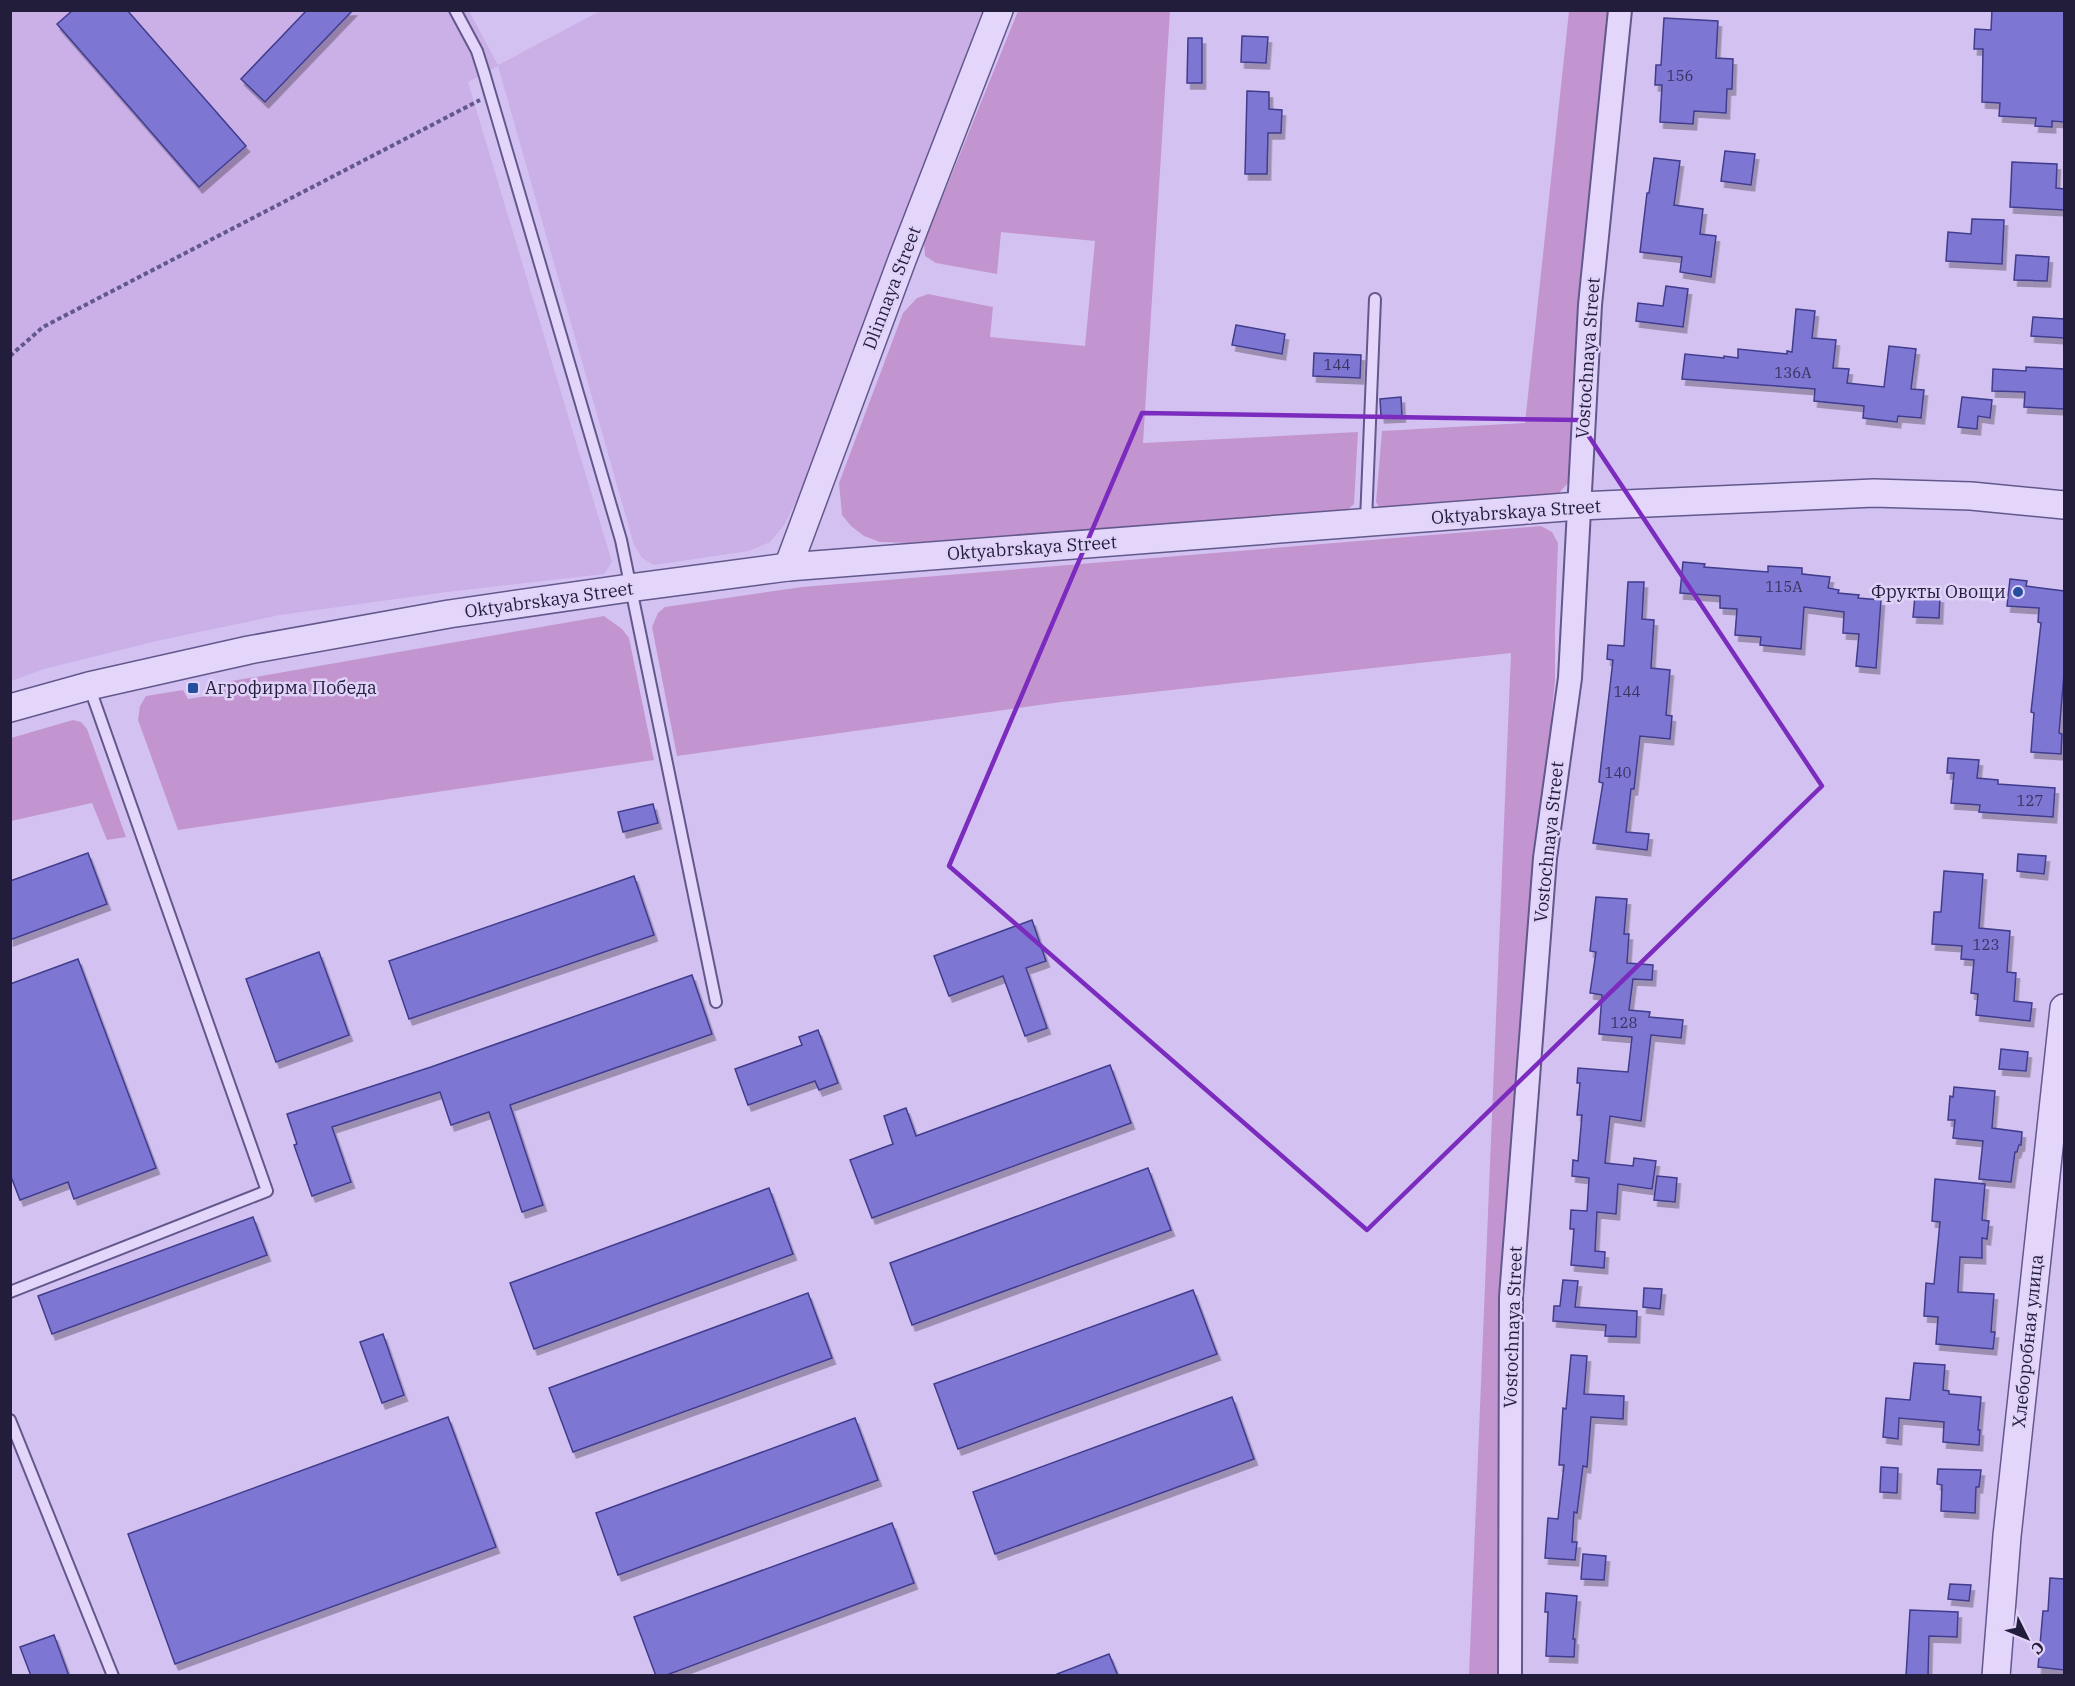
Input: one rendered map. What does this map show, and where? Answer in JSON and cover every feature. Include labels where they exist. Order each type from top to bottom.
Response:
[{"type":"street","name":"Dlinnaya Street","points":[[788,567],[999,10]]},
{"type":"street","name":"Vostochnaya Street","points":[[1510,1676],[1511,1297],[1545,858],[1570,678],[1590,305],[1620,10]]},
{"type":"street","name":"Oktyabrskaya Street","points":[[10,708],[89,686],[249,650],[448,614],[788,567],[1580,506],[1874,493],[1971,496],[2064,505]]},
{"type":"street","name":"Хлеборобная улица","points":[[1996,1676],[2007,1536],[2064,1008]]},
{"type":"lane","points":[[455,10],[477,51],[621,540],[629,588],[716,1002]]},
{"type":"lane","points":[[1365,523],[1375,299]]},
{"type":"lane","points":[[10,1292],[267,1191],[89,686]]},
{"type":"lane","points":[[10,1420],[113,1676]]},
{"type":"path","points":[[10,356],[43,327],[490,94]]},
{"type":"highlighted area","points":[[1142,413],[1578,420],[1822,786],[1367,1230],[949,866]]},
{"type":"shaded area","points":[[10,11],[469,11],[498,65],[600,11],[984,11],[797,500],[784,525],[770,542],[749,551],[654,565],[642,558],[634,545],[498,66],[468,82],[612,562],[604,574],[447,592],[280,615],[161,640],[44,669],[11,681]]},
{"type":"shaded area","points":[[1018,11],[1170,11],[1143,443],[1358,432],[1354,504],[1345,512],[909,543],[880,542],[864,536],[842,515],[839,483],[903,313],[917,298],[928,294],[993,307],[990,337],[1085,346],[1095,241],[1001,232],[997,274],[936,263],[925,256],[924,243]]},
{"type":"shaded area","points":[[1569,11],[1612,11],[1570,481],[1558,494],[1381,510],[1376,502],[1382,431],[1525,423]]},
{"type":"shaded area","points":[[1541,526],[1552,532],[1558,543],[1555,680],[1534,900],[1500,1675],[1469,1675],[1511,653],[1061,702],[677,756],[652,627],[658,613],[665,607],[802,587]]},
{"type":"shaded area","points":[[604,616],[622,629],[629,638],[654,760],[178,830],[138,720],[140,706],[146,696],[183,690],[188,699],[206,696],[209,685]]},
{"type":"shaded area","points":[[73,720],[81,722],[87,729],[126,837],[107,840],[92,803],[11,821],[11,738]]},
{"type":"building","points":[[73,10],[127,10],[246,146],[199,187],[57,24]]},
{"type":"building","points":[[307,10],[353,10],[265,102],[241,79]]},
{"type":"building","points":[[1992,10],[2064,10],[2064,122],[2052,121],[2052,127],[2035,126],[2036,118],[1999,116],[2000,103],[1982,102],[1983,49],[1974,49],[1975,29],[1991,30]]},
{"type":"building","points":[[1664,18],[1718,21],[1716,58],[1733,59],[1732,89],[1727,89],[1726,113],[1694,111],[1693,124],[1660,122],[1662,85],[1655,85],[1656,65],[1661,65]]},
{"type":"building","points":[[1242,36],[1268,37],[1266,63],[1241,62]]},
{"type":"building","points":[[1188,38],[1202,38],[1202,83],[1187,83]]},
{"type":"building","points":[[1247,91],[1269,92],[1269,109],[1282,110],[1281,133],[1268,133],[1267,174],[1245,174]]},
{"type":"building","points":[[1725,151],[1755,154],[1751,185],[1721,181]]},
{"type":"building","points":[[1654,158],[1680,161],[1674,205],[1703,209],[1700,234],[1716,236],[1711,277],[1680,272],[1682,257],[1640,252]]},
{"type":"building","points":[[2012,162],[2057,164],[2056,188],[2064,189],[2064,210],[2010,207]]},
{"type":"building","points":[[1972,219],[2004,220],[2002,264],[1946,261],[1948,232],[1971,234]]},
{"type":"building","points":[[2016,255],[2049,257],[2047,281],[2014,280]]},
{"type":"building","points":[[1666,286],[1688,289],[1683,327],[1636,321],[1638,303],[1663,306]]},
{"type":"building","points":[[1796,309],[1815,311],[1812,338],[1836,340],[1833,368],[1849,369],[1847,383],[1884,387],[1889,346],[1916,349],[1911,389],[1924,390],[1921,418],[1898,416],[1897,422],[1863,418],[1864,406],[1814,401],[1815,389],[1682,379],[1685,354],[1738,358],[1738,349],[1787,354],[1787,351],[1792,352]]},
{"type":"building","points":[[2033,317],[2064,319],[2064,338],[2031,336]]},
{"type":"building","points":[[1236,325],[1285,334],[1282,354],[1232,345]]},
{"type":"building","points":[[1314,353],[1361,355],[1360,378],[1313,376]]},
{"type":"building","points":[[2026,367],[2064,369],[2064,409],[2024,407],[2025,392],[1992,391],[1993,369],[2026,371]]},
{"type":"building","points":[[1401,397],[1402,416],[1381,417],[1380,399]]},
{"type":"building","points":[[1962,397],[1992,400],[1990,418],[1978,416],[1977,429],[1958,427]]},
{"type":"building","points":[[1683,562],[1705,564],[1704,567],[1768,572],[1768,566],[1802,568],[1802,574],[1830,577],[1828,588],[1839,590],[1838,593],[1881,600],[1876,668],[1856,666],[1859,634],[1843,633],[1844,612],[1804,607],[1801,649],[1760,645],[1761,637],[1735,635],[1737,609],[1720,608],[1720,596],[1680,593]]},
{"type":"building","points":[[2010,579],[2027,581],[2026,586],[2064,591],[2064,674],[2059,733],[2062,734],[2061,754],[2031,752],[2034,713],[2031,712],[2041,623],[2038,622],[2039,608],[2007,606]]},
{"type":"building","points":[[1628,582],[1644,582],[1642,619],[1654,620],[1651,668],[1670,670],[1666,715],[1672,716],[1670,739],[1640,736],[1634,789],[1631,789],[1626,832],[1649,834],[1647,850],[1593,843],[1603,783],[1599,782],[1613,660],[1607,659],[1608,645],[1624,646]]},
{"type":"building","points":[[1915,596],[1940,597],[1939,618],[1913,617]]},
{"type":"building","points":[[1948,758],[1979,760],[1977,778],[1998,780],[1998,784],[2055,788],[2053,817],[1979,812],[1980,805],[1951,803],[1954,773],[1947,773]]},
{"type":"building","points":[[653,804],[658,823],[623,832],[618,812]]},
{"type":"building","points":[[88,853],[107,904],[10,940],[10,881]]},
{"type":"building","points":[[2018,854],[2046,856],[2044,874],[2017,871]]},
{"type":"building","points":[[1944,871],[1983,874],[1979,928],[2010,931],[2007,972],[2016,973],[2014,1001],[2032,1003],[2030,1021],[1976,1015],[1978,994],[1971,993],[1974,960],[1961,959],[1962,946],[1932,944],[1934,912],[1941,912]]},
{"type":"building","points":[[634,876],[654,935],[409,1019],[389,961]]},
{"type":"building","points":[[1596,897],[1627,899],[1624,934],[1629,934],[1627,963],[1653,965],[1652,980],[1633,979],[1629,1010],[1650,1012],[1649,1017],[1683,1020],[1681,1038],[1651,1035],[1641,1121],[1610,1116],[1605,1163],[1633,1166],[1634,1158],[1656,1161],[1652,1189],[1618,1184],[1616,1214],[1597,1212],[1595,1251],[1605,1252],[1604,1268],[1571,1265],[1574,1229],[1570,1229],[1571,1210],[1587,1211],[1589,1178],[1572,1176],[1573,1160],[1578,1161],[1582,1115],[1577,1115],[1580,1083],[1577,1083],[1578,1068],[1628,1072],[1632,1037],[1599,1034],[1602,995],[1590,993],[1596,952],[1590,951]]},
{"type":"building","points":[[1032,920],[1046,961],[1026,968],[1047,1028],[1025,1036],[1003,976],[949,996],[934,956]]},
{"type":"building","points":[[319,952],[349,1035],[276,1062],[246,979]]},
{"type":"building","points":[[78,959],[156,1168],[74,1199],[68,1182],[20,1200],[10,1174],[10,984]]},
{"type":"building","points":[[692,975],[712,1034],[510,1105],[543,1205],[522,1212],[489,1112],[451,1125],[440,1092],[332,1127],[351,1182],[312,1196],[294,1145],[297,1144],[287,1114],[431,1067]]},
{"type":"building","points":[[818,1030],[838,1083],[819,1090],[815,1081],[748,1105],[735,1069],[802,1045],[799,1037]]},
{"type":"building","points":[[2001,1049],[2028,1052],[2026,1071],[1999,1069]]},
{"type":"building","points":[[1110,1065],[1131,1123],[872,1218],[850,1160],[893,1144],[884,1116],[906,1108],[916,1136]]},
{"type":"building","points":[[1954,1087],[1995,1091],[1992,1128],[2022,1132],[2021,1145],[2015,1152],[2011,1182],[1979,1179],[1983,1141],[1953,1138],[1955,1120],[1948,1120],[1950,1096],[1953,1097]]},
{"type":"building","points":[[1148,1168],[1171,1230],[912,1325],[890,1263]]},
{"type":"building","points":[[1657,1176],[1677,1178],[1675,1202],[1654,1200]]},
{"type":"building","points":[[1935,1179],[1985,1184],[1982,1220],[1989,1221],[1987,1239],[1982,1238],[1982,1258],[1960,1257],[1958,1292],[1994,1294],[1991,1332],[1995,1332],[1993,1349],[1936,1344],[1938,1317],[1924,1316],[1926,1283],[1934,1284],[1940,1222],[1932,1221]]},
{"type":"building","points":[[769,1188],[793,1254],[534,1349],[510,1283]]},
{"type":"building","points":[[253,1217],[267,1255],[52,1334],[38,1296]]},
{"type":"building","points":[[1563,1280],[1578,1281],[1575,1307],[1637,1311],[1636,1337],[1605,1336],[1606,1325],[1553,1321],[1554,1306],[1560,1306]]},
{"type":"building","points":[[1644,1288],[1662,1289],[1660,1309],[1643,1307]]},
{"type":"building","points":[[1193,1290],[1217,1354],[958,1449],[934,1384]]},
{"type":"building","points":[[808,1293],[832,1358],[573,1452],[549,1388]]},
{"type":"building","points":[[383,1334],[404,1395],[382,1403],[360,1342]]},
{"type":"building","points":[[1571,1355],[1587,1356],[1584,1394],[1624,1396],[1623,1419],[1591,1417],[1587,1467],[1583,1466],[1577,1513],[1574,1512],[1572,1542],[1577,1542],[1575,1560],[1545,1558],[1548,1518],[1558,1519],[1564,1465],[1559,1465],[1563,1408],[1566,1409]]},
{"type":"building","points":[[1914,1363],[1945,1365],[1943,1390],[1949,1391],[1949,1394],[1981,1397],[1979,1445],[1943,1442],[1944,1422],[1899,1418],[1898,1439],[1883,1437],[1886,1398],[1910,1400]]},
{"type":"building","points":[[1232,1397],[1254,1459],[995,1554],[973,1492]]},
{"type":"building","points":[[448,1417],[496,1547],[175,1664],[128,1534]]},
{"type":"building","points":[[855,1418],[878,1480],[618,1575],[596,1513]]},
{"type":"building","points":[[1881,1467],[1898,1468],[1897,1493],[1880,1492]]},
{"type":"building","points":[[1938,1469],[1981,1470],[1979,1487],[1976,1487],[1975,1513],[1941,1511],[1942,1485],[1937,1484]]},
{"type":"building","points":[[892,1523],[914,1583],[664,1676],[656,1676],[634,1617]]},
{"type":"building","points":[[1583,1554],[1606,1556],[1604,1580],[1581,1579]]},
{"type":"building","points":[[2050,1578],[2064,1579],[2064,1670],[2038,1667],[2043,1611],[2048,1611]]},
{"type":"building","points":[[1950,1584],[1971,1585],[1969,1601],[1948,1599]]},
{"type":"building","points":[[1546,1593],[1577,1596],[1573,1639],[1575,1639],[1574,1657],[1546,1656],[1548,1612],[1545,1612]]},
{"type":"building","points":[[1910,1610],[1958,1612],[1957,1637],[1929,1636],[1928,1676],[1906,1676]]},
{"type":"building","points":[[54,1635],[69,1676],[31,1676],[20,1647]]},
{"type":"building","points":[[1109,1654],[1118,1676],[1057,1676],[1057,1674]]},
{"type":"place","name":"Фрукты Овощи","points":[[2018,592]]},
{"type":"place","name":"Агрофирма Победа","points":[[193,688]]}]
